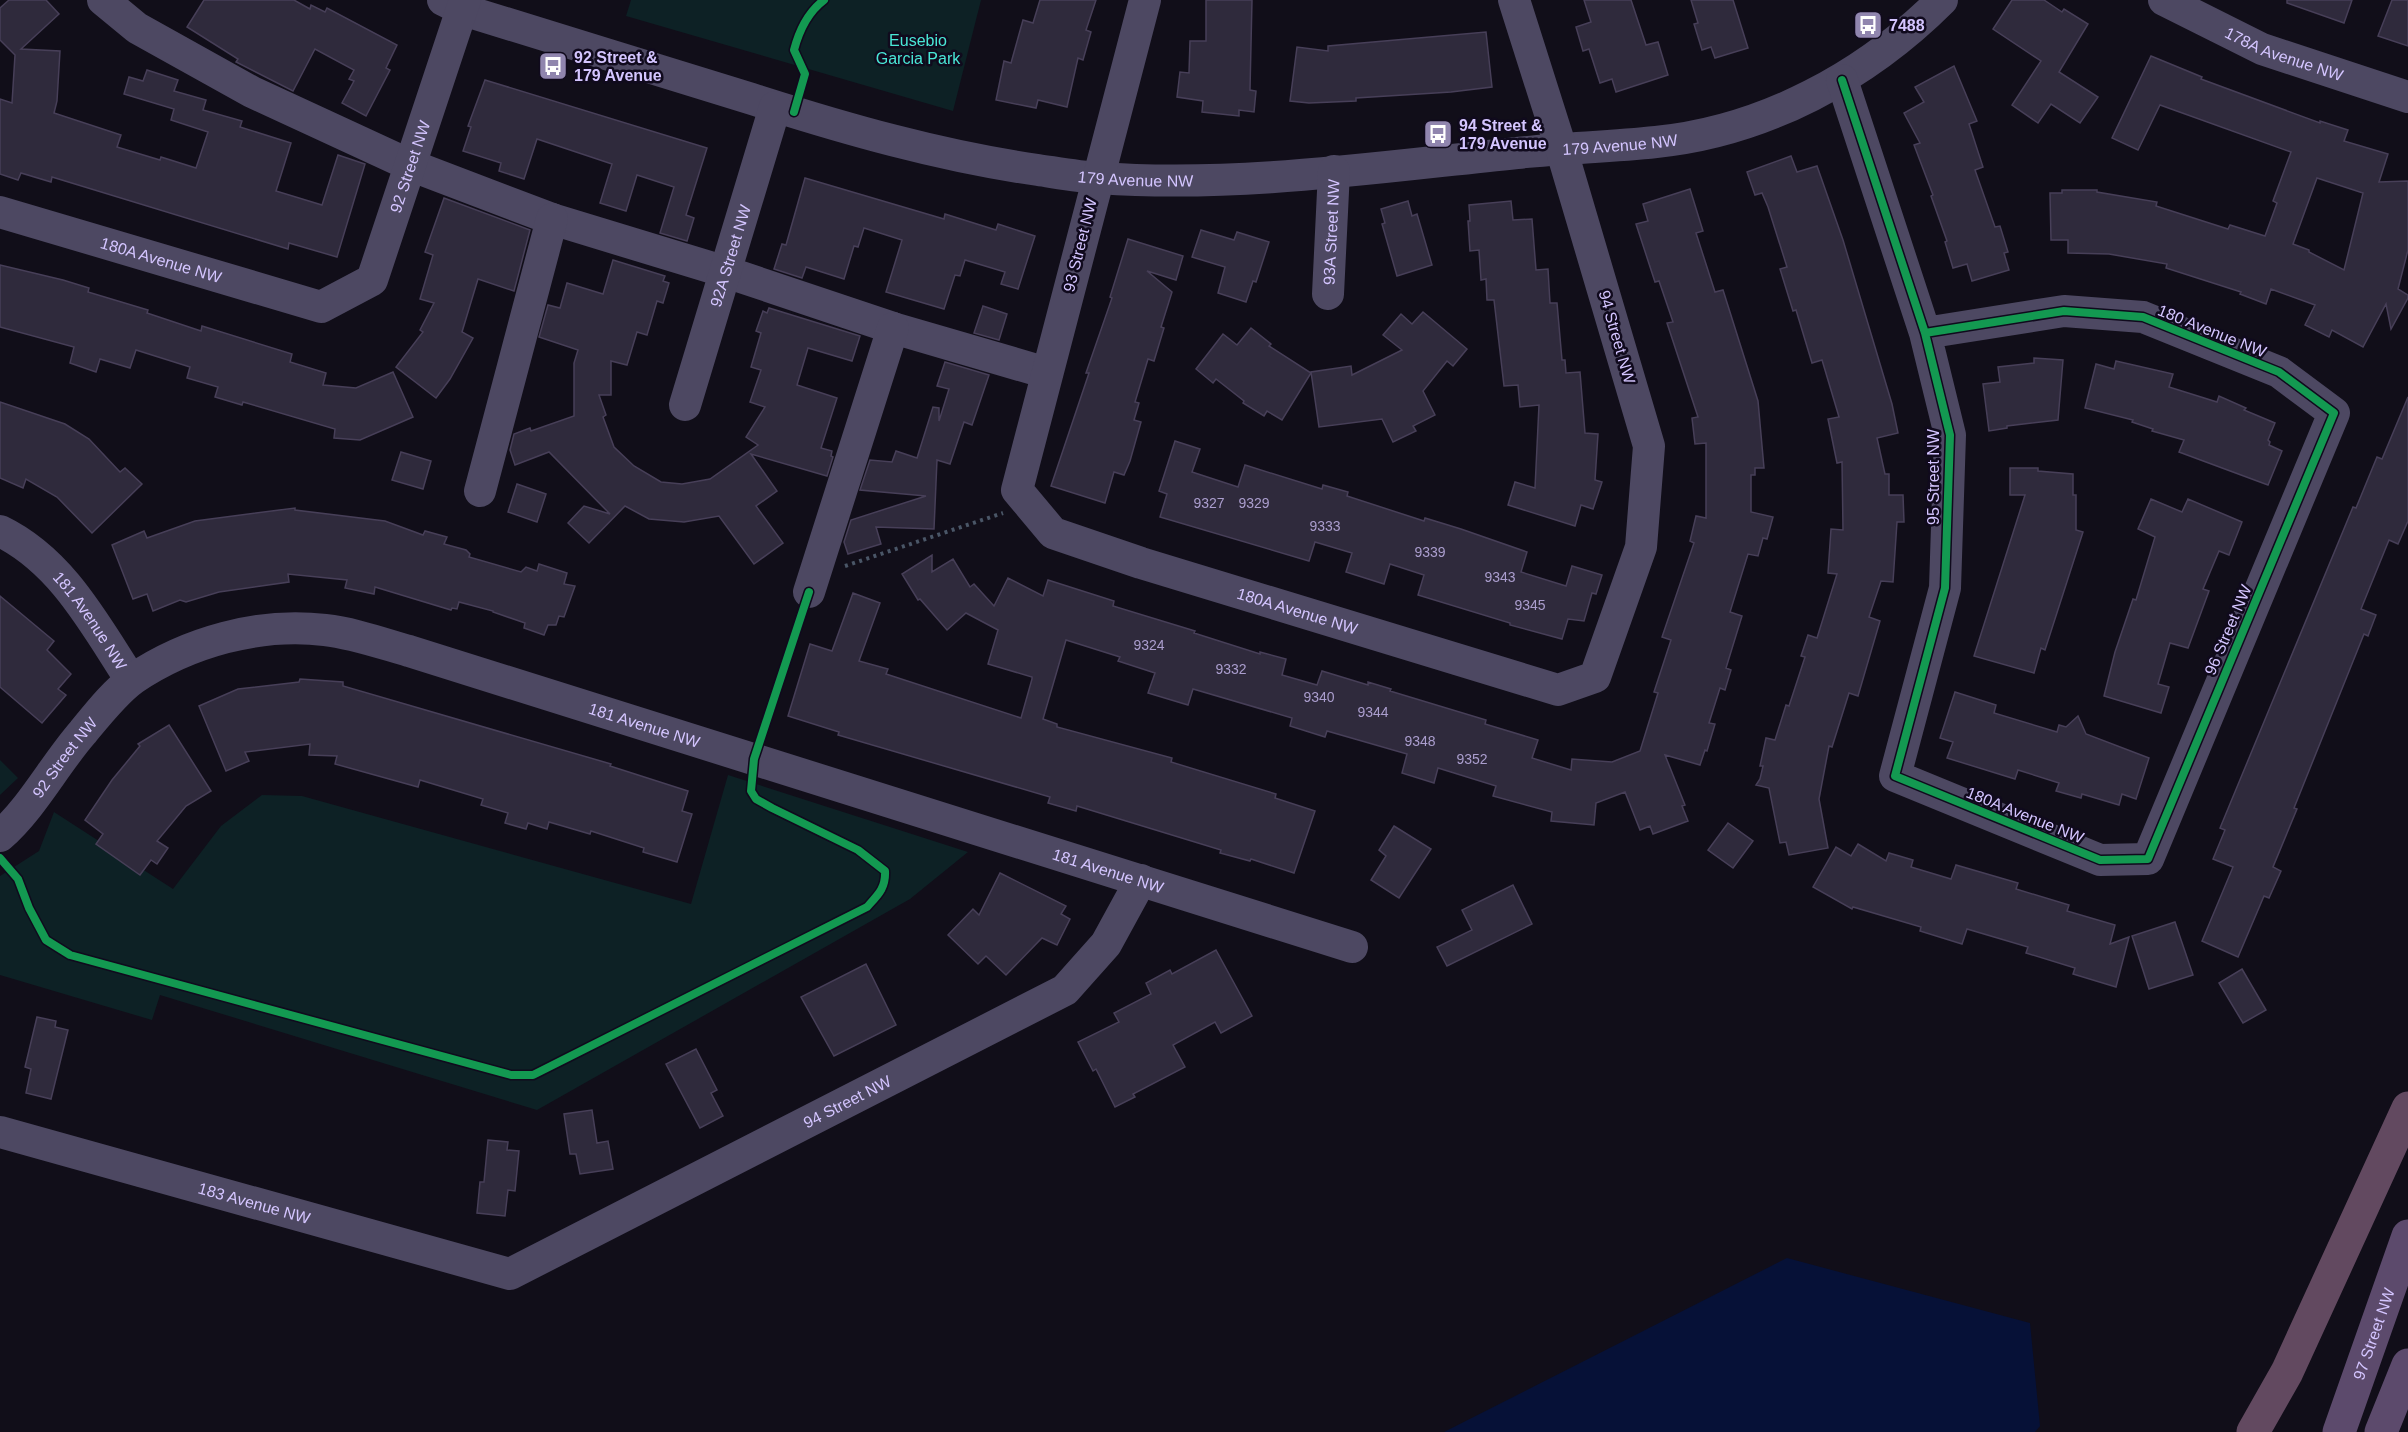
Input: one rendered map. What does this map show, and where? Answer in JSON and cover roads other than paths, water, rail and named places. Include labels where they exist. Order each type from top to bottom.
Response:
[{"type":"highway","points":[[2253,1432],[2287,1372],[2408,1108]]},
{"type":"main road","name":"97 Street NW","points":[[2339,1432],[2408,1236]]},
{"type":"main road","points":[[2381,1432],[2408,1365]]},
{"type":"street","points":[[103,0],[137,28],[252,92],[410,165],[552,219],[726,272],[893,328],[1047,373]]},
{"type":"street","name":"93 Street NW","points":[[1023,497],[1047,373],[1145,0]]},
{"type":"street","name":"94 Street NW","points":[[1514,0],[1561,148],[1649,446],[1641,547],[1595,677]]},
{"type":"street","points":[[1842,80],[1884,52],[1942,0]]},
{"type":"street","name":"178A Avenue NW","points":[[2164,0],[2262,49],[2408,97]]},
{"type":"street","name":"92 Street NW","points":[[321,306],[372,280],[410,165],[457,3]]},
{"type":"street","name":"179 Avenue NW","points":[[457,3],[775,107],[865,133],[985,162],[1097,178],[1194,181],[1334,171],[1561,148],[1659,142],[1736,126],[1785,109],[1842,80]]},
{"type":"street","name":"95 Street NW","points":[[1842,80],[1925,333],[1950,435],[1945,588],[1895,776]]},
{"type":"street","name":"92A Street NW","points":[[685,405],[775,107]]},
{"type":"street","name":"93A Street NW","points":[[1328,294],[1334,171]]},
{"type":"street","name":"180A Avenue NW","points":[[0,212],[321,306]]},
{"type":"street","points":[[480,491],[552,219]]},
{"type":"street","name":"180 Avenue NW","points":[[1925,333],[2064,311],[2142,317],[2278,372],[2334,413]]},
{"type":"street","points":[[809,592],[893,328]]},
{"type":"street","name":"96 Street NW","points":[[2148,859],[2334,413]]},
{"type":"street","name":"180A Avenue NW","points":[[1023,497],[1053,532],[1174,573],[1558,690],[1595,677]]},
{"type":"street","name":"181 Avenue NW","points":[[0,531],[38,556],[64,581],[131,680],[192,648],[235,635],[278,628],[324,630],[368,639],[1352,947]]},
{"type":"street","name":"92 Street NW","points":[[0,836],[81,734],[131,680]]},
{"type":"street","name":"180A Avenue NW","points":[[1895,776],[2100,860],[2148,859]]},
{"type":"street","name":"94 Street NW","points":[[510,1274],[1065,990],[1106,944],[1141,880]]},
{"type":"street","name":"183 Avenue NW","points":[[0,1132],[510,1274]]},
{"type":"water","points":[[1787,1258],[2030,1323],[2040,1426],[2035,1432],[1444,1432]]},
{"type":"place","name":"7488","points":[[1868,25]]},
{"type":"place","name":"92 Street & 179 Avenue","points":[[553,66]]},
{"type":"place","name":"94 Street & 179 Avenue","points":[[1438,134]]},
{"type":"park label","name":"Eusebio Garcia Park","points":[[918,49]]}]
